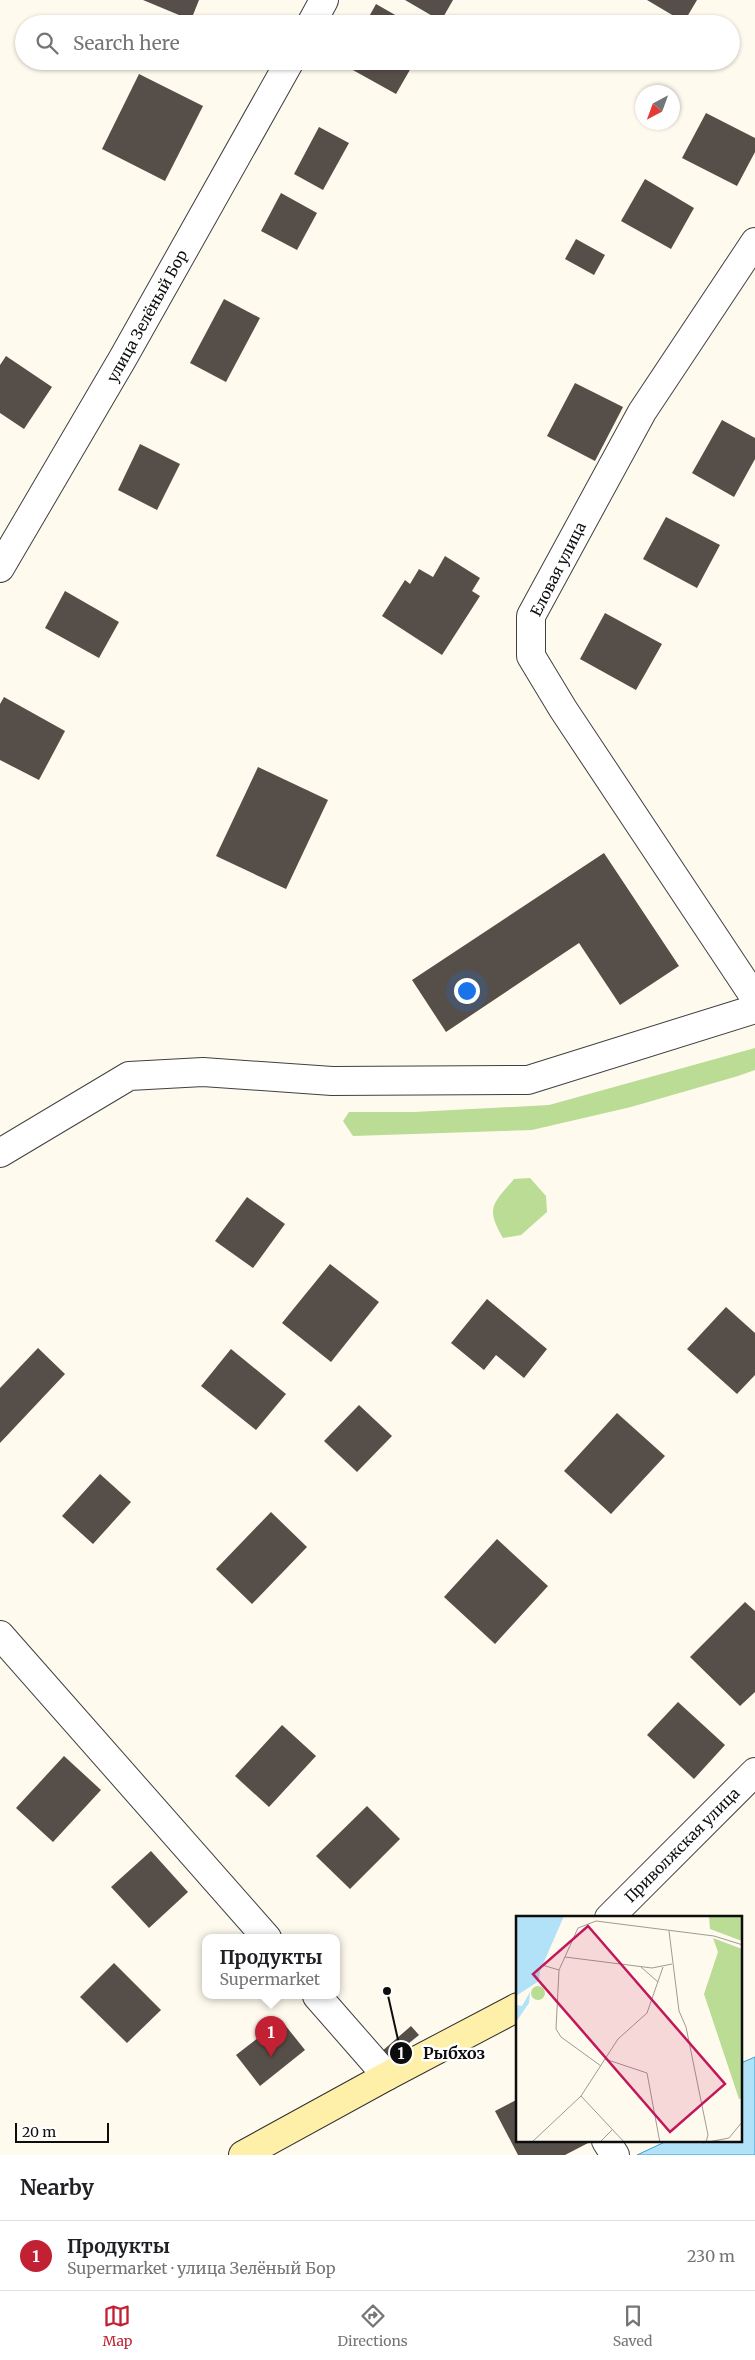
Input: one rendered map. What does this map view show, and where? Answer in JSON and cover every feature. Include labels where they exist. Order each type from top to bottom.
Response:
[{"type":"street","points":[[315,15],[324,0]]},
{"type":"street","name":"улица Зелёный Бор","points":[[0,568],[123,358],[285,70]]},
{"type":"street","name":"Еловая улица","points":[[755,242],[642,412],[531,616],[531,656],[554,694],[755,998]]},
{"type":"street","points":[[0,1153],[129,1076],[203,1072],[332,1081],[528,1080],[755,1009]]},
{"type":"street","points":[[0,1634],[263,1934]]},
{"type":"street","name":"Приволжская улица","points":[[611,1916],[755,1772]]},
{"type":"street","points":[[320,1999],[387,2076]]},
{"type":"street","points":[[243,2155],[516,2008]]},
{"type":"street","points":[[607,2142],[615,2155]]},
{"type":"green space","points":[[755,1048],[755,1070],[631,1107],[532,1130],[353,1136],[343,1121],[349,1112],[414,1112],[549,1105]]},
{"type":"green space","points":[[530,1178],[546,1196],[547,1212],[521,1235],[503,1238],[494,1219],[494,1206],[501,1194],[514,1179]]},
{"type":"water","points":[[755,2057],[755,2155],[637,2155],[665,2142],[742,2142],[742,2063]]},
{"type":"building","points":[[143,0],[199,0],[193,15],[179,15]]},
{"type":"building","points":[[405,0],[453,0],[444,15],[431,15]]},
{"type":"building","points":[[647,0],[697,0],[688,15],[672,15]]},
{"type":"building","points":[[376,4],[395,15],[370,15]]},
{"type":"building","points":[[353,70],[410,70],[396,94]]},
{"type":"building","points":[[139,74],[203,106],[165,181],[102,149]]},
{"type":"building","points":[[706,113],[755,138],[755,152],[737,186],[682,158]]},
{"type":"building","points":[[319,127],[349,143],[323,190],[294,174]]},
{"type":"building","points":[[645,179],[694,208],[671,249],[621,221]]},
{"type":"building","points":[[281,193],[317,213],[297,250],[261,231]]},
{"type":"building","points":[[576,239],[605,255],[594,275],[565,259]]},
{"type":"building","points":[[224,299],[260,318],[226,382],[190,363]]},
{"type":"building","points":[[6,356],[52,387],[24,429],[0,413],[0,365]]},
{"type":"building","points":[[575,383],[623,407],[595,461],[547,436]]},
{"type":"building","points":[[722,420],[755,438],[755,459],[734,497],[692,473]]},
{"type":"building","points":[[140,444],[180,464],[157,510],[118,490]]},
{"type":"building","points":[[666,517],[720,545],[697,588],[643,559]]},
{"type":"building","points":[[445,556],[480,578],[472,591],[480,596],[442,655],[382,616],[405,580],[410,584],[419,569],[433,577]]},
{"type":"building","points":[[65,591],[119,622],[99,658],[45,628]]},
{"type":"building","points":[[605,613],[662,644],[636,690],[580,659]]},
{"type":"building","points":[[4,697],[65,731],[39,780],[0,760],[0,704]]},
{"type":"building","points":[[258,767],[328,800],[286,889],[216,856]]},
{"type":"building","points":[[604,853],[679,966],[620,1005],[579,943],[446,1032],[412,980]]},
{"type":"building","points":[[247,1197],[285,1224],[253,1268],[215,1241]]},
{"type":"building","points":[[330,1264],[379,1302],[331,1362],[282,1323]]},
{"type":"building","points":[[487,1299],[547,1349],[524,1378],[496,1355],[484,1370],[451,1343]]},
{"type":"building","points":[[726,1307],[755,1333],[755,1375],[737,1394],[687,1349]]},
{"type":"building","points":[[38,1348],[65,1374],[0,1443],[0,1388]]},
{"type":"building","points":[[231,1349],[286,1394],[256,1430],[201,1386]]},
{"type":"building","points":[[359,1405],[392,1436],[357,1472],[324,1441]]},
{"type":"building","points":[[617,1413],[665,1456],[611,1514],[564,1471]]},
{"type":"building","points":[[100,1474],[131,1502],[93,1544],[62,1516]]},
{"type":"building","points":[[271,1512],[307,1547],[252,1604],[216,1569]]},
{"type":"building","points":[[497,1539],[548,1586],[495,1644],[444,1597]]},
{"type":"building","points":[[745,1602],[755,1611],[755,1692],[740,1706],[690,1657]]},
{"type":"building","points":[[678,1702],[725,1745],[694,1779],[647,1735]]},
{"type":"building","points":[[282,1725],[316,1756],[269,1807],[235,1776]]},
{"type":"building","points":[[64,1756],[101,1790],[53,1842],[16,1808]]},
{"type":"building","points":[[367,1806],[400,1839],[350,1889],[316,1856]]},
{"type":"building","points":[[151,1851],[188,1892],[149,1928],[111,1887]]},
{"type":"building","points":[[114,1963],[161,2010],[127,2043],[80,1997]]},
{"type":"building","points":[[281,2020],[305,2050],[260,2086],[236,2055]]},
{"type":"building","points":[[411,2026],[419,2035],[387,2061],[381,2052]]},
{"type":"building","points":[[516,2100],[516,2142],[590,2142],[565,2155],[518,2155],[495,2111]]},
{"type":"place","name":"Рыбхоз","points":[[387,1991]]},
{"type":"place","name":"Продукты","points":[[271,2057]]}]
